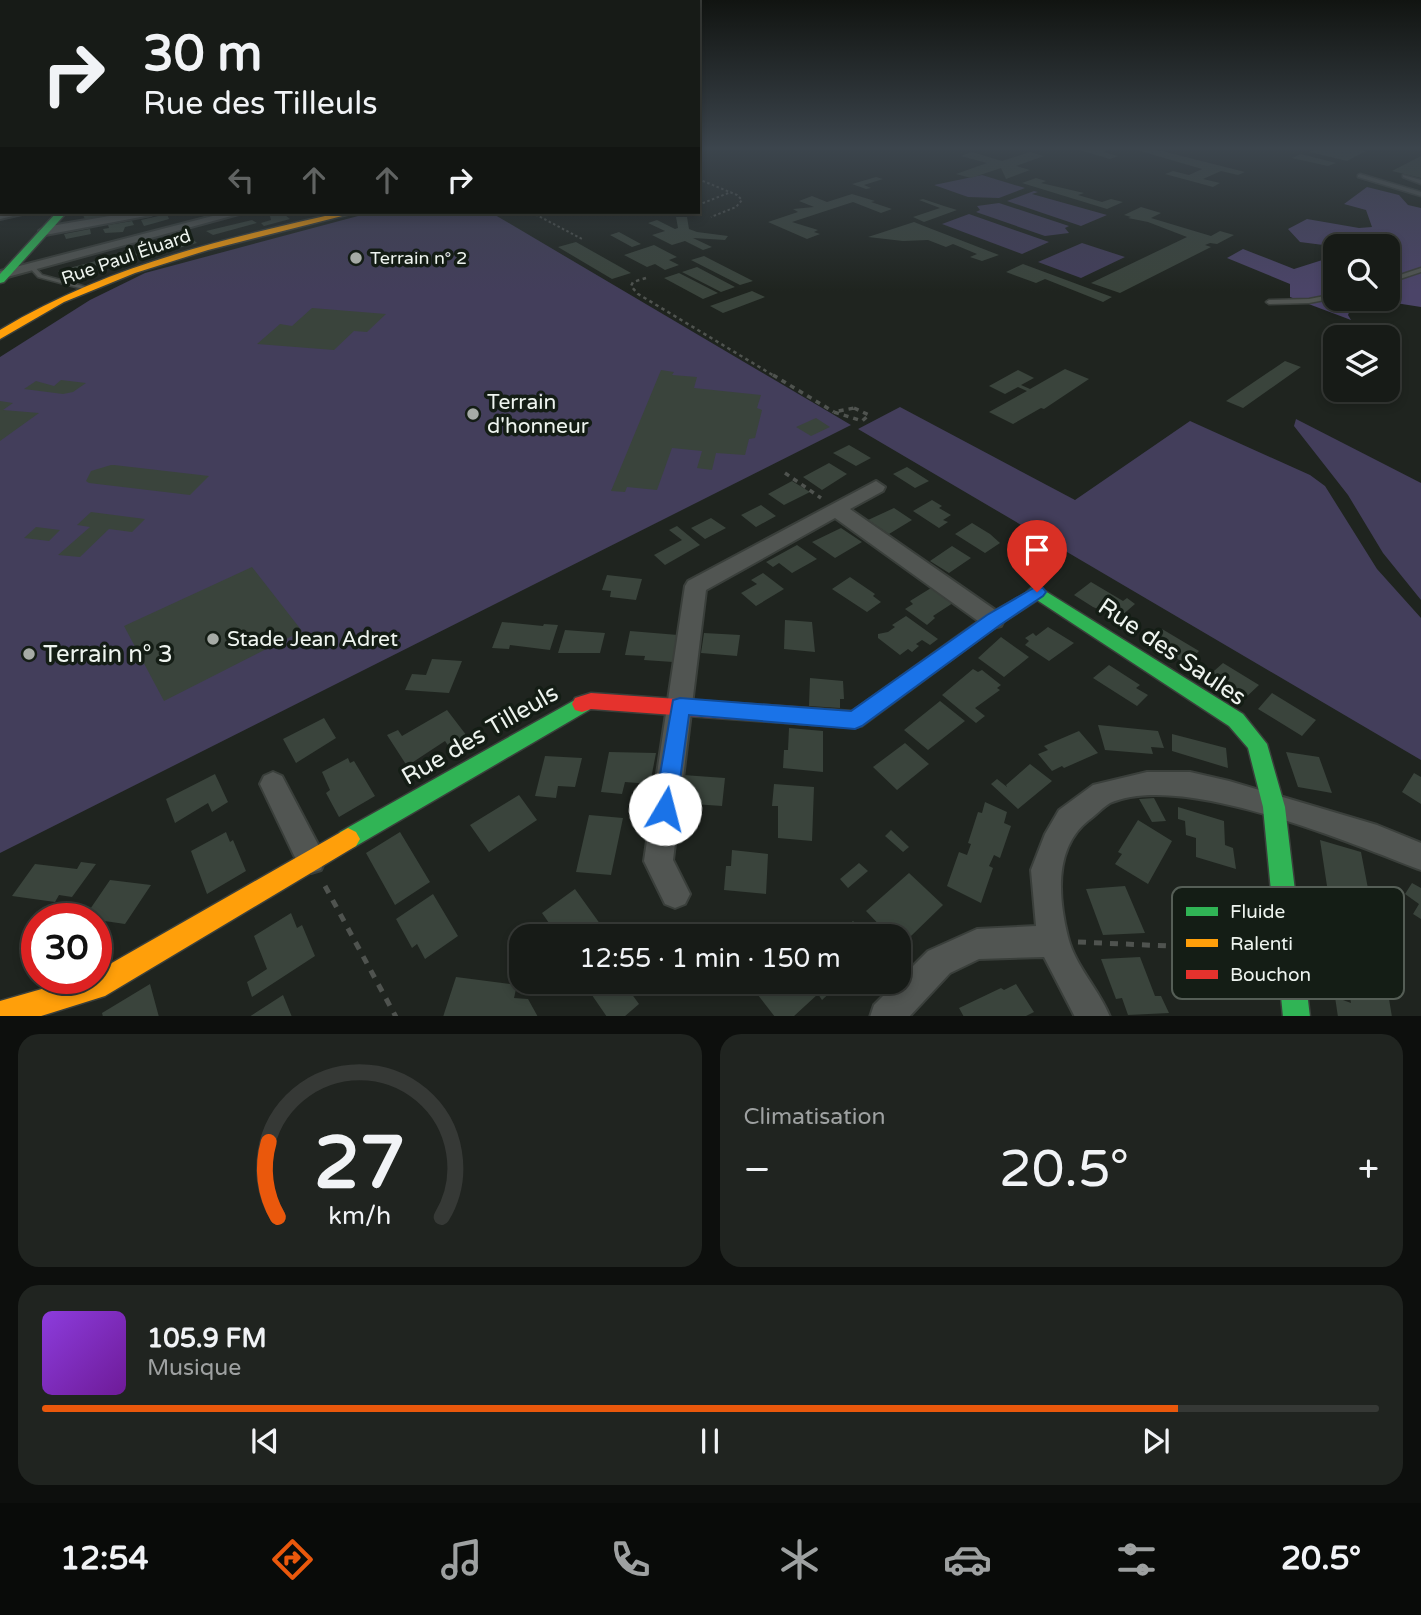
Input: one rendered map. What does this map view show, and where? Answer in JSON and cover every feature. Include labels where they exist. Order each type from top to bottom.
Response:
[{"type":"street","points":[[2,276],[60,214]]},
{"type":"street","points":[[45,231],[140,214]]},
{"type":"street","points":[[2,276],[232,214]]},
{"type":"street","name":"Rue Paul Éluard","points":[[0,335],[58,301],[165,260],[345,214]]},
{"type":"street","points":[[675,894],[658,861],[696,586],[876,487]]},
{"type":"street","points":[[836,509],[993,620]]},
{"type":"street","name":"Rue des Tilleuls","points":[[0,1014],[96,987],[574,706],[591,701],[855,720],[993,620],[1037,592]]},
{"type":"street","name":"Rue des Saules","points":[[1037,592],[1236,720],[1257,744],[1273,807],[1282,887]]},
{"type":"street","points":[[273,784],[311,860]]},
{"type":"street","points":[[1093,1016],[1053,941],[1045,870],[1055,843],[1069,819],[1103,793],[1147,784],[1190,784],[1377,838],[1421,858]]},
{"type":"street","points":[[887,1016],[939,962],[977,944],[1053,941]]},
{"type":"lane","points":[[32,266],[40,276],[87,288]]},
{"type":"lane","points":[[1400,277],[1421,270]]},
{"type":"lane","points":[[1269,302],[1323,298]]},
{"type":"path","points":[[700,204],[722,195]]},
{"type":"path","points":[[711,216],[742,203],[737,195]]},
{"type":"path","points":[[535,214],[584,240]]},
{"type":"path","points":[[646,278],[631,286],[638,294],[834,412],[855,421],[862,421],[869,415],[854,408],[834,412]]},
{"type":"path","points":[[785,473],[836,509]]},
{"type":"path","points":[[311,860],[395,1016]]},
{"type":"path","points":[[1053,941],[1172,947]]},
{"type":"shaded area","points":[[964,195],[1006,195],[999,198]]},
{"type":"shaded area","points":[[1022,195],[1037,195],[1107,215],[1081,226],[1007,201]]},
{"type":"shaded area","points":[[1356,195],[1399,195],[1408,205],[1421,208],[1421,307],[1400,304],[1400,234],[1323,234],[1323,245],[1300,242],[1288,229],[1307,219],[1359,228],[1372,227],[1366,210],[1344,204]]},
{"type":"shaded area","points":[[999,203],[1069,226],[1065,228],[1069,233],[1045,236],[976,212],[980,210],[977,206]]},
{"type":"shaded area","name":"Stade Jean Adret","points":[[366,214],[493,214],[851,425],[0,853],[0,357],[90,300],[145,273]]},
{"type":"shaded area","points":[[969,214],[1049,242],[1022,254],[942,224]]},
{"type":"shaded area","points":[[1082,243],[1125,257],[1081,278],[1038,262]]},
{"type":"shaded area","points":[[1243,249],[1294,269],[1323,260],[1323,309],[1290,297],[1290,284],[1227,258]]},
{"type":"shaded area","points":[[1327,311],[1350,311],[1348,315],[1351,320]]},
{"type":"shaded area","points":[[900,407],[1075,500],[1190,421],[1310,475],[1325,486],[1377,569],[1421,618],[1421,760],[858,429]]},
{"type":"shaded area","points":[[1296,419],[1421,483],[1421,600],[1383,553],[1348,495],[1294,426]]},
{"type":"building","points":[[857,195],[892,209],[881,213],[853,202],[792,222],[818,230],[814,232],[820,234],[807,239],[768,222],[798,212],[793,209],[814,207],[799,201],[812,196],[827,202]]},
{"type":"building","points":[[1063,195],[1079,195],[1102,202],[1111,199],[1123,202],[1107,209]]},
{"type":"building","points":[[919,200],[957,210],[924,222],[913,217],[940,208]]},
{"type":"building","points":[[1141,207],[1161,213],[1151,218],[1211,236],[1220,231],[1234,235],[1217,244],[1205,245],[1211,247],[1120,293],[1091,283],[1187,237],[1124,215]]},
{"type":"building","points":[[88,214],[112,214],[85,219],[83,215]]},
{"type":"building","points":[[167,214],[169,219],[144,226],[141,220]]},
{"type":"building","points":[[289,214],[285,215],[290,219],[264,226],[261,223],[271,220],[270,216]]},
{"type":"building","points":[[676,217],[687,217],[689,229],[697,232],[728,236],[725,240],[693,238],[712,247],[703,250],[685,241],[672,245],[652,235],[665,231],[648,223],[657,220],[675,229],[678,228]]},
{"type":"building","points":[[252,220],[257,223],[213,235],[206,231]]},
{"type":"building","points":[[132,221],[134,225],[125,227],[123,232],[105,233],[103,229],[109,228],[108,225]]},
{"type":"building","points":[[914,222],[999,255],[982,261],[970,257],[977,254],[953,244],[946,247],[928,240],[903,241],[868,237]]},
{"type":"building","points":[[90,229],[91,234],[66,239],[64,234]]},
{"type":"building","points":[[619,232],[641,244],[632,247],[610,235]]},
{"type":"building","points":[[191,238],[197,243],[157,254],[151,249]]},
{"type":"building","points":[[576,242],[631,273],[612,279],[558,247]]},
{"type":"building","points":[[654,245],[677,257],[669,260],[679,265],[665,270],[655,264],[647,267],[624,255]]},
{"type":"building","points":[[133,251],[138,255],[91,267],[77,272],[79,274],[63,276],[58,271]]},
{"type":"building","points":[[704,256],[753,281],[740,285],[691,260]]},
{"type":"building","points":[[1023,264],[1112,297],[1103,302],[1045,279],[1036,283],[1006,272]]},
{"type":"building","points":[[697,267],[735,287],[721,292],[682,272]]},
{"type":"building","points":[[679,273],[718,293],[703,299],[664,278]]},
{"type":"building","points":[[752,291],[765,297],[723,313],[710,306]]},
{"type":"building","points":[[312,308],[386,314],[367,332],[354,331],[334,350],[257,344],[280,324],[292,326]]},
{"type":"building","points":[[1285,361],[1301,367],[1243,408],[1226,401]]},
{"type":"building","points":[[1065,369],[1089,379],[1044,409],[1041,408],[1013,424],[989,412],[1027,391],[1018,387],[1005,394],[989,386],[1018,370],[1034,378],[1021,385],[1030,389]]},
{"type":"building","points":[[661,370],[674,372],[672,375],[697,377],[694,388],[761,395],[757,408],[762,410],[755,438],[749,439],[745,455],[716,453],[712,470],[697,468],[702,451],[672,448],[657,490],[627,487],[625,492],[611,491]]},
{"type":"building","points":[[61,380],[86,383],[73,392],[63,394],[24,389],[36,381],[54,386]]},
{"type":"building","points":[[0,401],[13,403],[3,410],[39,413],[0,441]]},
{"type":"building","points":[[816,418],[830,427],[811,436],[796,427]]},
{"type":"building","points":[[849,445],[871,458],[856,466],[833,453]]},
{"type":"building","points":[[829,463],[847,474],[822,490],[803,477]]},
{"type":"building","points":[[111,465],[209,476],[190,495],[86,481],[91,471]]},
{"type":"building","points":[[907,467],[929,481],[915,488],[893,474]]},
{"type":"building","points":[[792,481],[810,492],[784,505],[768,494]]},
{"type":"building","points":[[932,500],[951,515],[943,520],[948,522],[939,528],[913,511]]},
{"type":"building","points":[[761,505],[776,516],[756,527],[741,515]]},
{"type":"building","points":[[894,508],[912,520],[889,534],[868,520]]},
{"type":"building","points":[[91,512],[145,519],[132,532],[109,529],[80,557],[58,555],[90,527],[77,525]]},
{"type":"building","points":[[711,518],[726,528],[705,539],[691,528]]},
{"type":"building","points":[[972,523],[1000,543],[985,553],[955,534]]},
{"type":"building","points":[[677,526],[700,545],[665,565],[654,555],[682,540],[669,530]]},
{"type":"building","points":[[36,527],[60,530],[49,541],[24,538]]},
{"type":"building","points":[[841,528],[862,542],[835,558],[812,542]]},
{"type":"building","points":[[797,545],[817,559],[792,573],[779,563],[773,567],[766,562]]},
{"type":"building","points":[[952,546],[971,558],[949,573],[930,561]]},
{"type":"building","points":[[1029,549],[1056,565],[1041,577],[1012,561]]},
{"type":"building","points":[[252,567],[302,631],[164,701],[124,626]]},
{"type":"building","points":[[763,573],[784,589],[756,606],[741,593],[757,584],[751,580]]},
{"type":"building","points":[[607,575],[642,579],[636,600],[610,597],[611,591],[602,590]]},
{"type":"building","points":[[850,577],[875,594],[873,596],[881,602],[867,612],[832,589]]},
{"type":"building","points":[[1091,582],[1123,601],[1127,598],[1135,604],[1120,617],[1093,607],[1074,595]]},
{"type":"building","points":[[931,588],[953,603],[933,616],[935,618],[927,625],[905,609],[913,604],[910,601]]},
{"type":"building","points":[[906,616],[938,639],[930,645],[922,640],[912,652],[908,649],[900,655],[878,638],[878,634],[888,632],[895,627],[892,625]]},
{"type":"building","points":[[785,620],[812,622],[815,652],[784,649]]},
{"type":"building","points":[[502,622],[558,625],[550,650],[510,645],[509,649],[492,648]]},
{"type":"building","points":[[1048,627],[1074,643],[1049,661],[1025,645],[1029,641],[1025,638],[1033,633],[1036,636]]},
{"type":"building","points":[[1162,629],[1199,651],[1186,664],[1150,642]]},
{"type":"building","points":[[565,630],[605,633],[600,653],[558,653]]},
{"type":"building","points":[[630,631],[678,635],[673,662],[644,660],[645,656],[625,655]]},
{"type":"building","points":[[704,633],[740,635],[737,656],[701,653]]},
{"type":"building","points":[[1001,637],[1029,657],[1004,677],[978,658]]},
{"type":"building","points":[[432,659],[462,661],[449,693],[405,690],[412,674],[426,675]]},
{"type":"building","points":[[1223,663],[1259,685],[1243,700],[1205,679]]},
{"type":"building","points":[[1109,665],[1140,685],[1136,688],[1148,695],[1137,706],[1093,678]]},
{"type":"building","points":[[973,669],[978,672],[982,670],[1001,685],[997,688],[1000,690],[975,708],[985,716],[976,723],[942,695]]},
{"type":"building","points":[[810,678],[843,681],[844,699],[840,699],[840,708],[809,706]]},
{"type":"building","points":[[1272,693],[1316,720],[1302,736],[1258,709]]},
{"type":"building","points":[[940,701],[965,721],[928,750],[904,730]]},
{"type":"building","points":[[447,710],[470,740],[452,751],[445,741],[407,766],[387,735],[398,730],[402,736]]},
{"type":"building","points":[[324,718],[336,738],[296,763],[283,739]]},
{"type":"building","points":[[1098,725],[1158,731],[1164,748],[1151,747],[1153,754],[1105,750]]},
{"type":"building","points":[[789,728],[823,731],[823,772],[783,768],[784,750],[788,750]]},
{"type":"building","points":[[1079,731],[1098,753],[1052,771],[1038,754],[1048,750],[1044,746]]},
{"type":"building","points":[[1172,734],[1226,748],[1228,768],[1172,751]]},
{"type":"building","points":[[905,743],[929,764],[897,790],[873,767]]},
{"type":"building","points":[[609,752],[656,753],[650,784],[625,782],[622,794],[601,792]]},
{"type":"building","points":[[1286,752],[1319,757],[1332,793],[1298,787]]},
{"type":"building","points":[[545,756],[582,758],[575,787],[558,786],[556,798],[535,796]]},
{"type":"building","points":[[348,758],[350,763],[354,761],[375,796],[339,817],[326,793],[330,790],[322,772]]},
{"type":"building","points":[[1030,764],[1052,781],[1018,809],[991,784],[997,779],[1007,787],[1006,785]]},
{"type":"building","points":[[1414,773],[1421,777],[1421,804],[1402,792]]},
{"type":"building","points":[[215,774],[228,802],[212,812],[208,803],[175,823],[166,799]]},
{"type":"building","points":[[683,775],[725,778],[722,806],[679,803]]},
{"type":"building","points":[[774,784],[814,787],[812,841],[778,838],[778,806],[772,806]]},
{"type":"building","points":[[519,795],[537,820],[489,852],[470,825]]},
{"type":"building","points":[[1154,798],[1166,821],[1152,822],[1139,799]]},
{"type":"building","points":[[985,802],[1007,812],[1004,823],[1011,826],[1000,858],[994,855],[989,866],[993,868],[981,903],[947,886],[959,852],[967,855],[978,812],[982,813]]},
{"type":"building","points":[[1178,807],[1224,821],[1225,845],[1233,848],[1236,869],[1196,857],[1196,838],[1186,835],[1185,821],[1178,819]]},
{"type":"building","points":[[589,815],[623,818],[611,875],[576,872]]},
{"type":"building","points":[[1138,820],[1172,841],[1148,884],[1115,864],[1122,854],[1118,852]]},
{"type":"building","points":[[891,830],[909,847],[903,852],[885,836]]},
{"type":"building","points":[[226,832],[230,842],[233,840],[246,871],[207,894],[191,851]]},
{"type":"building","points":[[400,832],[430,882],[395,905],[366,853]]},
{"type":"building","points":[[1320,840],[1361,852],[1368,887],[1327,886]]},
{"type":"building","points":[[732,850],[768,854],[766,894],[724,890],[726,866],[731,866]]},
{"type":"building","points":[[81,862],[96,864],[72,897],[59,895],[55,902],[12,896],[35,864],[77,869]]},
{"type":"building","points":[[859,863],[868,871],[848,888],[840,879]]},
{"type":"building","points":[[909,873],[943,905],[911,936],[911,924],[878,924],[866,911]]},
{"type":"building","points":[[110,880],[151,885],[125,924],[112,922],[112,903],[94,903]]},
{"type":"building","points":[[1412,883],[1421,888],[1421,919],[1413,914],[1419,904],[1405,894]]},
{"type":"building","points":[[1125,886],[1145,933],[1103,935],[1086,889]]},
{"type":"building","points":[[575,889],[600,924],[550,924],[542,913]]},
{"type":"building","points":[[433,894],[458,936],[425,959],[417,944],[412,948],[396,919]]},
{"type":"building","points":[[291,913],[297,928],[302,925],[315,956],[252,997],[247,982],[267,969],[254,936]]},
{"type":"building","points":[[1140,957],[1155,996],[1161,996],[1169,1013],[1128,1015],[1122,998],[1116,999],[1101,959]]},
{"type":"building","points":[[456,977],[509,984],[509,994],[515,994],[514,998],[528,999],[537,1016],[443,1016]]},
{"type":"building","points":[[150,984],[159,1016],[103,1016],[102,1013]]},
{"type":"building","points":[[1016,984],[1034,1012],[1026,1016],[963,1016],[959,1008],[1001,988],[1004,990]]},
{"type":"building","points":[[591,994],[632,994],[639,1004],[625,1016],[606,1016]]},
{"type":"building","points":[[757,994],[818,994],[794,1016],[774,1016]]},
{"type":"building","points":[[818,994],[828,994],[822,1000]]},
{"type":"building","points":[[283,995],[292,1016],[251,1016]]},
{"type":"building","points":[[1335,999],[1351,1003],[1350,999],[1389,999],[1392,1016],[1338,1016]]},
{"type":"traffic: fast","points":[[0,280],[60,214]]},
{"type":"traffic: fast","points":[[1033,595],[1037,592],[1236,720],[1257,744],[1274,807],[1283,887]]},
{"type":"traffic: fast","points":[[348,839],[582,704]]},
{"type":"traffic: fast","points":[[1295,999],[1297,1016]]},
{"type":"traffic: slow","points":[[0,335],[60,300],[131,271],[204,248],[345,214]]},
{"type":"traffic: slow","points":[[0,1014],[96,987],[348,839]]},
{"type":"traffic: jam","points":[[582,704],[591,701],[855,720],[993,620],[1033,595]]},
{"type":"place","name":"Terrain n° 2","points":[[356,258]]},
{"type":"place","name":"Terrain d'honneur","points":[[473,414]]},
{"type":"place","name":"Stade Jean Adret","points":[[213,639]]},
{"type":"place","name":"Terrain n° 3","points":[[29,654]]},
{"type":"route","points":[[665,809],[680,706],[855,720],[993,620],[1037,592]]}]
